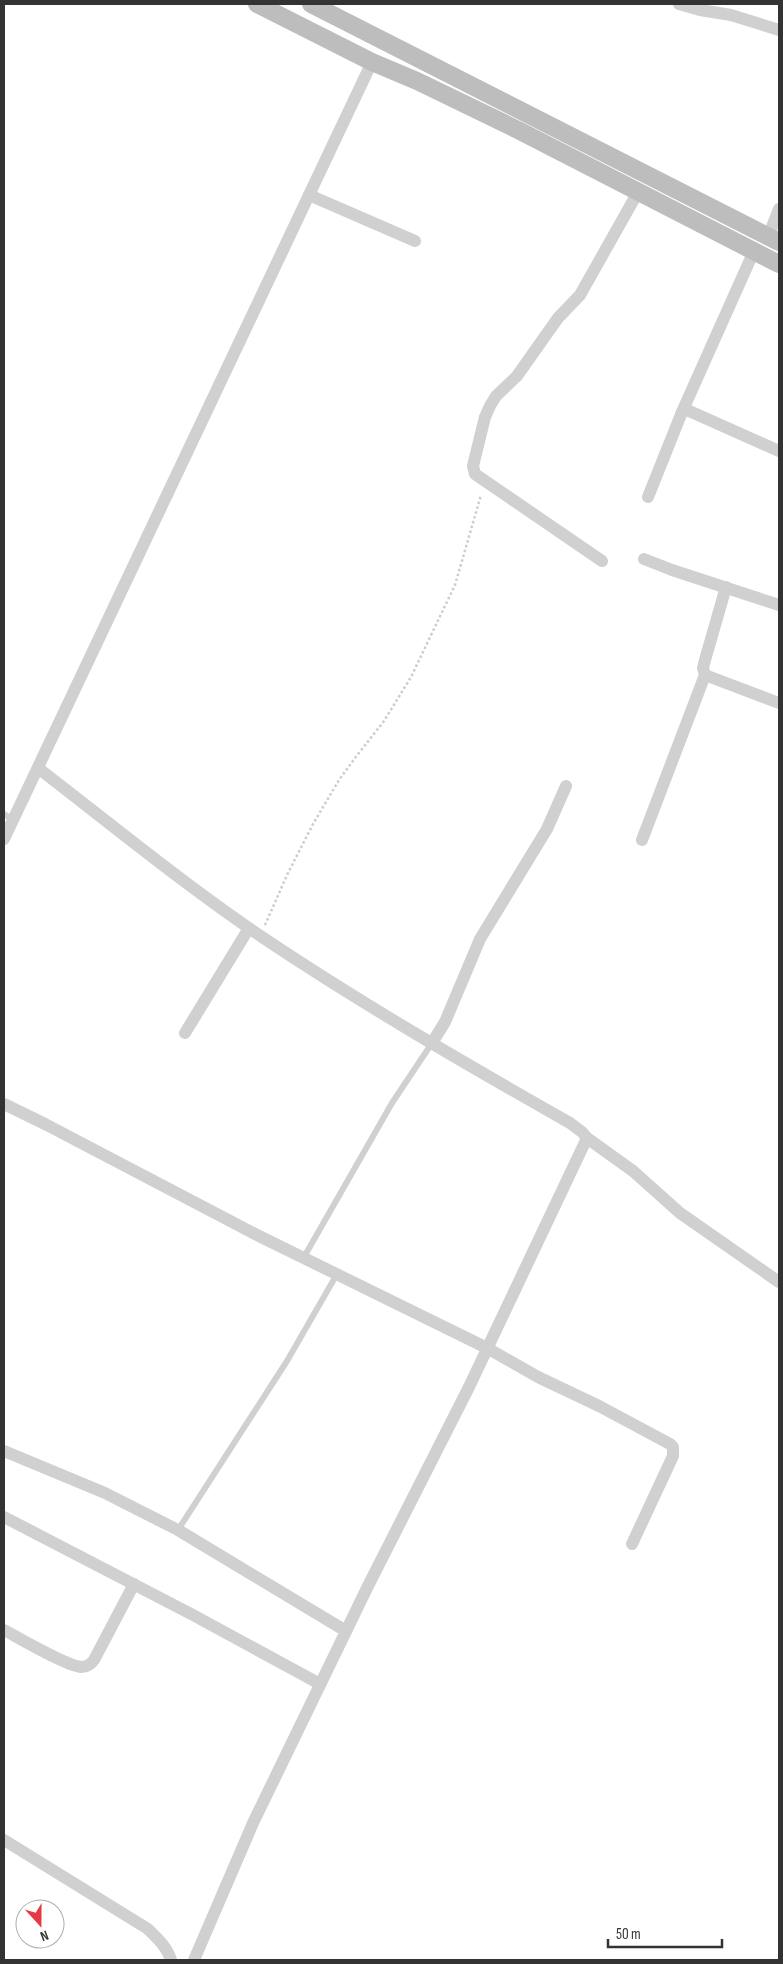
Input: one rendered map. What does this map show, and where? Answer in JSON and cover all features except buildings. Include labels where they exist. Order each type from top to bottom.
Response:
[{"type":"street","points":[[257,4],[372,62],[417,81],[509,126],[779,264]]},
{"type":"street","points":[[311,4],[774,240],[779,209]]},
{"type":"street","points":[[679,4],[700,10],[731,15],[779,30]]},
{"type":"street","points":[[4,839],[8,817],[38,768],[372,62]]},
{"type":"street","points":[[602,561],[475,474],[472,466],[485,417],[496,396],[517,376],[558,318],[580,294],[638,192]]},
{"type":"street","points":[[309,195],[415,241]]},
{"type":"street","points":[[648,497],[682,412],[754,252]]},
{"type":"street","points":[[682,412],[687,410],[779,451]]},
{"type":"street","points":[[644,559],[779,605]]},
{"type":"street","points":[[642,840],[705,675],[705,660],[726,587]]},
{"type":"street","points":[[705,675],[779,703]]},
{"type":"street","points":[[38,768],[177,876],[260,936],[327,980],[570,1124],[633,1171],[680,1213],[779,1282]]},
{"type":"street","points":[[432,1043],[445,1022],[480,939],[547,829],[566,786]]},
{"type":"street","points":[[185,1033],[249,928]]},
{"type":"street","points":[[4,1104],[259,1236],[487,1348],[538,1377],[599,1406],[670,1444],[673,1452],[670,1462],[632,1544]]},
{"type":"street","points":[[194,1960],[253,1823],[487,1348],[587,1138]]},
{"type":"street","points":[[4,1451],[106,1494],[178,1530],[346,1631]]},
{"type":"street","points":[[4,1516],[320,1684]]},
{"type":"street","points":[[4,1630],[69,1663],[87,1666],[94,1660],[134,1584]]},
{"type":"street","points":[[4,1840],[148,1929],[169,1952],[171,1960]]},
{"type":"lane","points":[[304,1257],[392,1104],[432,1043]]},
{"type":"lane","points":[[178,1530],[287,1361],[337,1273]]},
{"type":"path","points":[[260,936],[287,874],[313,824],[339,780],[384,721],[411,677],[455,585],[485,481]]}]
